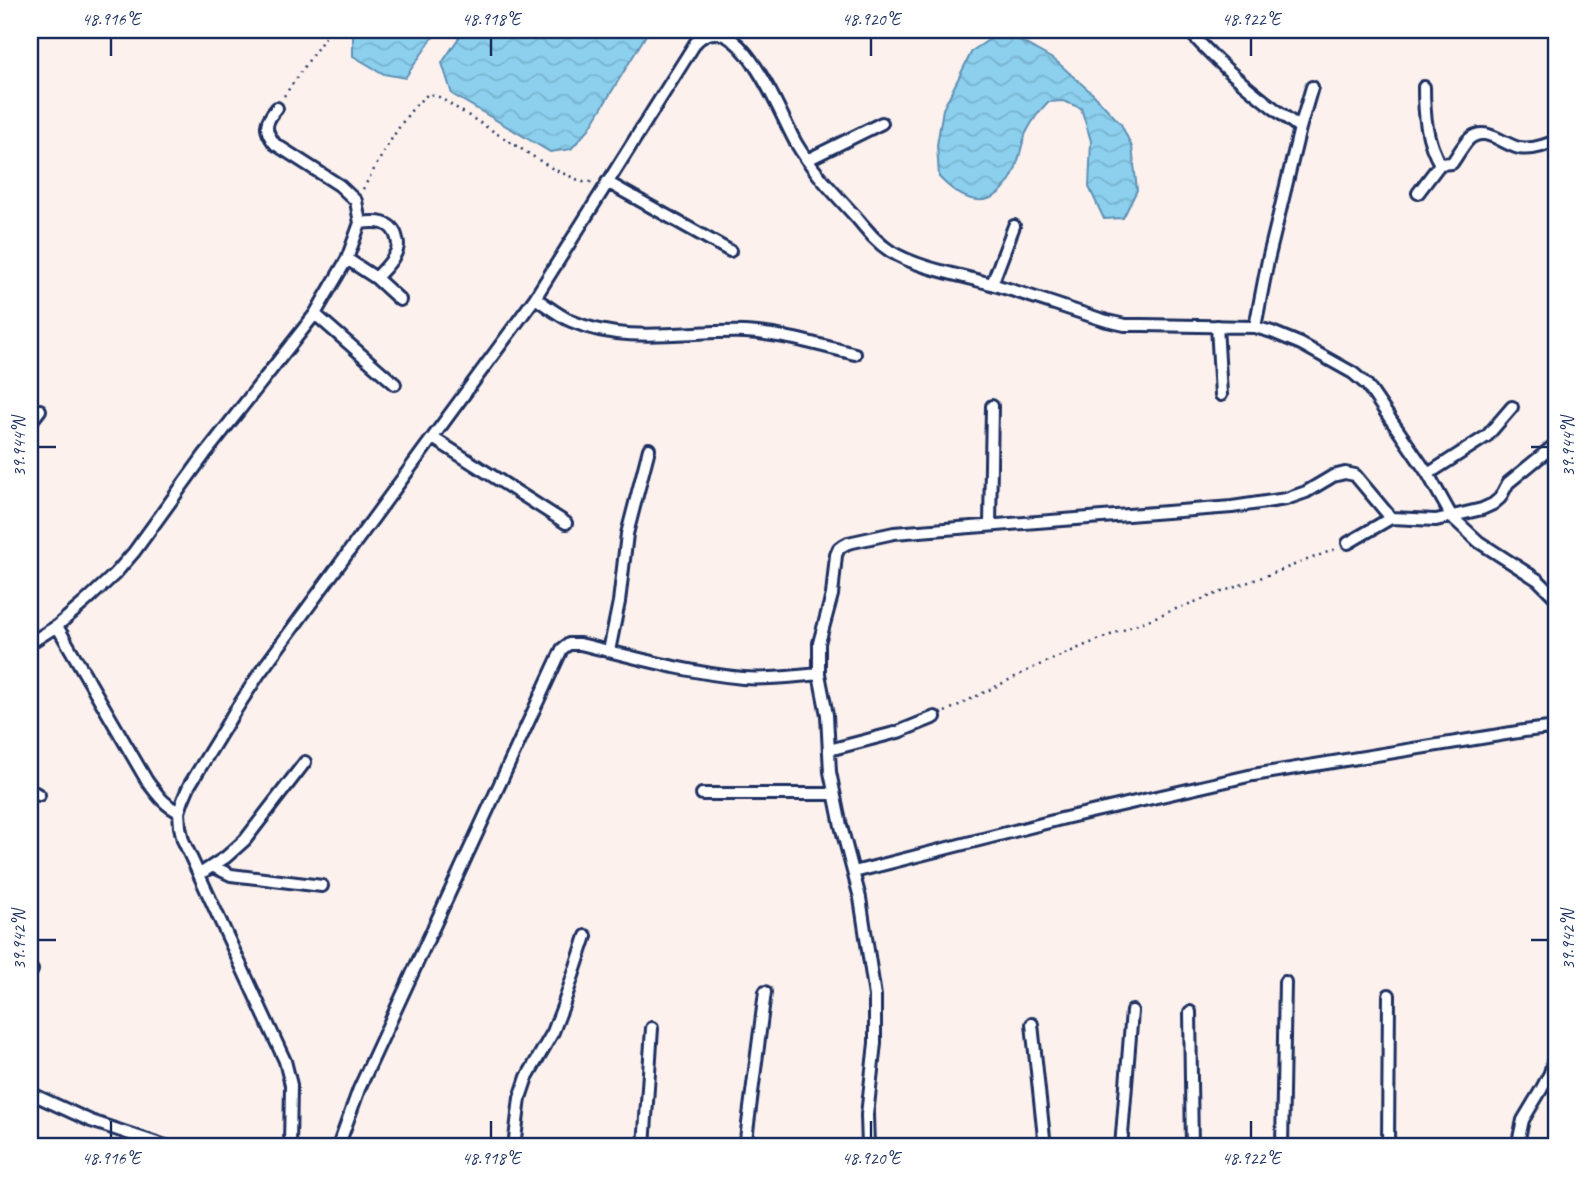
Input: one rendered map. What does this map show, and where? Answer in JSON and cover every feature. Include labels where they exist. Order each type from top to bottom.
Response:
[{"type":"street","points":[[1188,30],[1226,70],[1300,128]]},
{"type":"street","points":[[290,1147],[291,1085],[285,1061],[183,840],[179,811],[189,786],[259,674],[535,298],[696,43],[710,31],[726,34],[737,40],[752,59],[807,160],[877,241],[891,251],[911,261],[1107,321],[1142,325],[1255,327],[1301,344],[1353,373],[1367,385],[1428,474],[1452,517],[1479,542],[1538,580],[1557,599]]},
{"type":"street","points":[[1255,327],[1268,260],[1312,87]]},
{"type":"street","points":[[1424,87],[1424,112],[1429,138],[1432,151],[1440,164]]},
{"type":"street","points":[[30,643],[57,626],[85,602],[134,552],[205,454],[316,314],[347,259],[360,222],[356,201],[339,186],[275,144],[268,134],[267,123],[277,108]]},
{"type":"street","points":[[807,160],[882,124]]},
{"type":"street","points":[[1418,193],[1440,164],[1452,163],[1468,140],[1479,134],[1492,135],[1518,148],[1533,149],[1557,140]]},
{"type":"street","points":[[607,182],[730,251]]},
{"type":"street","points":[[360,222],[376,221],[388,224],[395,230],[399,244],[394,256],[376,278]]},
{"type":"street","points":[[992,284],[1014,226]]},
{"type":"street","points":[[347,259],[376,278],[400,300]]},
{"type":"street","points":[[535,298],[570,321],[599,329],[645,335],[744,332],[780,335],[855,354]]},
{"type":"street","points":[[316,314],[396,384]]},
{"type":"street","points":[[1217,327],[1222,395]]},
{"type":"street","points":[[990,524],[992,405]]},
{"type":"street","points":[[1428,474],[1487,436],[1511,407]]},
{"type":"street","points":[[30,423],[40,410]]},
{"type":"street","points":[[433,438],[566,523]]},
{"type":"street","points":[[1348,543],[1391,518],[1436,520],[1493,504],[1500,498],[1508,483],[1557,443]]},
{"type":"street","points":[[609,651],[619,602],[627,534],[649,449]]},
{"type":"street","points":[[868,1147],[867,1115],[875,1044],[875,996],[860,898],[830,772],[827,715],[819,674],[819,643],[832,595],[839,548],[848,543],[894,533],[1246,505],[1286,499],[1345,473],[1356,475],[1391,518]]},
{"type":"street","points":[[57,626],[147,781],[162,801],[179,811]]},
{"type":"street","points":[[338,1147],[359,1089],[562,649],[569,644],[580,644],[711,674],[759,678],[819,674]]},
{"type":"street","points":[[829,750],[898,732],[935,717]]},
{"type":"street","points":[[854,872],[1065,818],[1253,775],[1524,730],[1557,727],[1557,842]]},
{"type":"street","points":[[200,874],[226,857],[245,840],[305,762]]},
{"type":"street","points":[[702,794],[834,793]]},
{"type":"street","points":[[212,866],[231,875],[321,886]]},
{"type":"street","points":[[514,1147],[520,1098],[527,1077],[563,1006],[586,936]]},
{"type":"street","points":[[1282,1147],[1285,982]]},
{"type":"street","points":[[745,1147],[765,992]]},
{"type":"street","points":[[1388,1147],[1389,995]]},
{"type":"street","points":[[1121,1147],[1132,1011]]},
{"type":"street","points":[[1190,1012],[1192,1147]]},
{"type":"street","points":[[1032,1024],[1045,1147]]},
{"type":"street","points":[[644,1147],[653,1028]]},
{"type":"street","points":[[1517,1147],[1523,1119],[1550,1073],[1557,1034]]},
{"type":"street","points":[[30,1093],[91,1121],[169,1147]]},
{"type":"path","points":[[277,108],[330,30]]},
{"type":"path","points":[[356,201],[396,131],[422,98],[429,94],[439,97],[553,169],[583,181],[607,182]]},
{"type":"path","points":[[935,717],[1037,666],[1088,644],[1348,543]]},
{"type":"water","points":[[356,30],[438,30],[405,78],[384,74],[353,56],[353,34]]},
{"type":"water","points":[[464,30],[649,30],[589,129],[571,149],[550,152],[452,94],[442,63]]},
{"type":"water","points":[[990,39],[1017,39],[1056,61],[1121,124],[1132,147],[1137,190],[1123,218],[1104,219],[1089,187],[1091,141],[1081,108],[1063,101],[1048,102],[1036,117],[1026,133],[1013,175],[993,197],[975,200],[966,197],[939,177],[937,145],[943,109],[972,51]]}]
